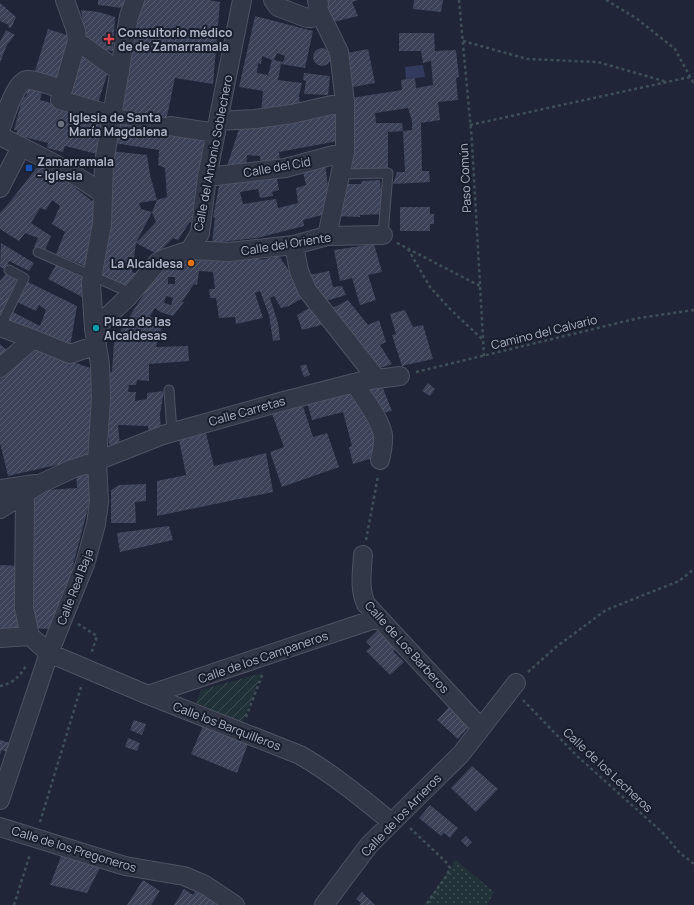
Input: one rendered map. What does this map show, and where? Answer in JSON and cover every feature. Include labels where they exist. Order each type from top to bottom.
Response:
[{"type":"street","points":[[61,95],[77,41],[76,32],[65,0]]},
{"type":"street","points":[[95,337],[92,280],[102,224],[104,163],[129,16],[135,0]]},
{"type":"street","name":"Calle del Antonio Soblechero","points":[[190,250],[200,233],[217,127],[242,0]]},
{"type":"street","points":[[273,0],[278,7],[307,18],[315,16],[317,5]]},
{"type":"street","points":[[317,5],[339,52],[345,102],[345,152],[327,236]]},
{"type":"street","points":[[77,41],[120,72]]},
{"type":"street","points":[[0,131],[16,90],[23,81],[29,80],[34,81],[61,95],[112,115],[170,126],[217,127],[255,119],[292,114],[345,102]]},
{"type":"street","points":[[0,136],[75,174],[103,194]]},
{"type":"street","points":[[0,188],[22,147]]},
{"type":"street","name":"Calle del Cid","points":[[208,177],[285,168],[345,152]]},
{"type":"street","name":"Calle del Oriente","points":[[190,250],[229,252],[294,245],[327,236],[383,235]]},
{"type":"street","points":[[294,245],[299,271],[307,290],[377,379]]},
{"type":"street","points":[[0,327],[70,354],[95,337],[158,262],[162,259],[190,250]]},
{"type":"street","name":"Calle Real Baja","points":[[0,800],[49,653],[85,564],[96,524],[99,502],[97,461],[101,399],[100,364],[95,337]]},
{"type":"street","points":[[0,368],[33,339]]},
{"type":"street","name":"Calle Carretas","points":[[42,483],[72,469],[172,432],[354,383],[400,376]]},
{"type":"street","points":[[354,383],[376,418],[383,433],[383,444],[380,460]]},
{"type":"street","points":[[0,489],[42,483]]},
{"type":"street","points":[[0,509],[42,483]]},
{"type":"street","points":[[0,638],[31,637],[24,608],[25,493]]},
{"type":"street","name":"Calle de Los Barberos","points":[[363,555],[361,588],[362,596],[366,604],[482,728]]},
{"type":"street","name":"Calle de los Campaneros","points":[[148,695],[378,618]]},
{"type":"street","name":"Calle los Barquilleros","points":[[31,637],[49,653],[87,670],[300,755],[318,765],[399,823]]},
{"type":"street","name":"Calle de los Arrieros","points":[[324,905],[368,845],[399,823],[455,761],[514,686]]},
{"type":"street","name":"Calle de los Pregoneros","points":[[0,826],[124,866],[190,878],[205,885],[235,905]]},
{"type":"lane","points":[[341,174],[388,173],[383,235]]},
{"type":"lane","points":[[38,252],[92,280],[131,293]]},
{"type":"lane","points":[[0,327],[24,278],[8,270]]},
{"type":"lane","points":[[169,390],[172,432]]},
{"type":"path","name":"Paso Común","points":[[459,0],[470,125],[484,356]]},
{"type":"path","points":[[606,0],[636,18],[675,49],[694,84]]},
{"type":"path","points":[[463,41],[527,60],[598,62],[668,82]]},
{"type":"path","points":[[470,125],[690,77]]},
{"type":"path","points":[[383,235],[480,286]]},
{"type":"path","points":[[408,249],[430,287],[451,310],[483,340]]},
{"type":"path","name":"Camino del Calvario","points":[[400,376],[639,318],[694,310]]},
{"type":"path","points":[[363,555],[380,460]]},
{"type":"path","points":[[514,686],[556,647],[606,610],[679,580],[694,569]]},
{"type":"path","points":[[14,905],[97,636],[73,621]]},
{"type":"path","points":[[0,686],[14,681],[22,672],[31,652],[31,637]]},
{"type":"path","points":[[241,731],[270,654]]},
{"type":"path","name":"Calle de los Lecheros","points":[[514,686],[577,756],[663,833],[680,853],[694,864]]},
{"type":"path","points":[[399,823],[446,862],[450,868],[447,875],[426,905]]},
{"type":"shaded area","points":[[262,673],[243,722],[196,703],[201,690]]},
{"type":"shaded area","points":[[456,860],[494,892],[487,905],[424,905]]},
{"type":"water","points":[[423,65],[425,77],[406,79],[405,67]]},
{"type":"building","points":[[98,0],[125,0],[123,8],[98,5]]},
{"type":"building","points":[[141,0],[208,0],[220,2],[213,84],[175,78],[166,121],[118,112]]},
{"type":"building","points":[[325,0],[358,0],[352,2],[358,16],[333,22]]},
{"type":"building","points":[[414,0],[443,0],[441,12],[413,9]]},
{"type":"building","points":[[0,3],[16,17],[11,28],[8,27],[9,25],[0,21]]},
{"type":"building","points":[[81,10],[99,12],[115,17],[113,51],[87,47]]},
{"type":"building","points":[[255,16],[313,31],[305,68],[281,64],[278,80],[302,83],[299,95],[300,110],[261,114],[263,91],[239,87]],"holes":[[[277,53],[285,56],[283,62],[274,60]],[[262,56],[272,60],[268,75],[257,73],[258,63],[261,64]]]},
{"type":"building","points":[[48,29],[76,38],[61,83],[34,74]]},
{"type":"building","points":[[6,30],[15,35],[7,45],[0,63],[0,42]]},
{"type":"building","points":[[399,33],[434,33],[435,51],[456,50],[459,77],[456,78],[458,100],[438,102],[440,120],[421,123],[422,171],[429,171],[430,182],[393,184],[397,172],[405,172],[403,131],[388,132],[388,170],[352,171],[351,98],[402,90],[401,80],[415,78],[416,88],[433,85],[431,61],[423,63],[421,51],[399,51]],"holes":[[[408,108],[412,121],[412,130],[403,131],[402,123],[376,123],[375,113]]]},
{"type":"building","points":[[322,48],[328,51],[331,57],[328,63],[322,66],[316,63],[313,57],[316,51]]},
{"type":"building","points":[[368,49],[375,83],[353,87],[348,84],[342,54]]},
{"type":"building","points":[[83,54],[107,75],[98,103],[70,94]]},
{"type":"building","points":[[304,73],[330,76],[328,95],[304,94],[306,81],[303,80]]},
{"type":"building","name":"Iglesia de Santa María Magdalena","points":[[29,84],[43,88],[40,100],[107,118],[97,154],[65,146],[63,152],[47,148],[48,143],[16,135],[17,130],[14,130],[23,96],[26,97]]},
{"type":"building","points":[[336,108],[343,140],[279,152],[280,162],[261,166],[260,156],[247,155],[246,167],[226,169],[240,126]]},
{"type":"building","points":[[118,121],[205,140],[191,222],[178,240],[173,238],[157,254],[136,243],[156,222],[152,212],[157,200],[167,197],[165,168],[158,165],[159,150],[114,143]]},
{"type":"building","points":[[110,151],[147,155],[150,175],[157,200],[139,203],[141,209],[152,212],[136,243],[132,272],[137,274],[126,286],[99,276],[105,231],[112,200],[109,167]]},
{"type":"building","points":[[325,161],[329,197],[326,214],[303,220],[304,226],[257,238],[212,243],[215,218],[213,217],[220,181],[276,173],[279,190],[272,192],[273,196],[260,198],[258,189],[240,192],[243,204],[276,199],[278,208],[298,203],[296,188],[306,185],[302,167]]},
{"type":"building","points":[[41,162],[99,206],[90,268],[56,254],[65,232],[52,224],[60,206],[52,200],[46,210],[40,208],[31,223],[51,236],[45,250],[34,247],[38,238],[25,233],[19,241],[0,229],[0,213]]},
{"type":"building","points":[[380,180],[383,214],[360,215],[360,217],[335,216],[339,184],[361,184],[362,181]]},
{"type":"building","points":[[400,207],[430,207],[430,214],[434,214],[434,224],[430,224],[430,231],[400,231]]},
{"type":"building","points":[[1,243],[34,263],[29,271],[9,261],[5,269],[0,267]]},
{"type":"building","points":[[374,244],[382,272],[368,275],[376,300],[360,305],[352,278],[340,281],[334,250]]},
{"type":"building","points":[[279,256],[306,296],[289,306],[281,308],[274,296],[270,298],[278,323],[280,340],[273,341],[269,315],[260,291],[255,293],[263,318],[236,324],[235,317],[219,318],[216,298],[210,298],[209,289],[215,289],[213,272],[199,271],[197,285],[194,284],[182,302],[184,302],[173,316],[160,312],[155,308],[150,316],[162,326],[156,347],[188,346],[189,361],[149,364],[149,381],[137,380],[136,385],[129,385],[128,392],[136,392],[135,401],[147,399],[147,393],[164,391],[160,414],[161,433],[149,437],[148,426],[118,425],[120,447],[110,450],[107,424],[109,372],[112,372],[114,341],[163,264],[193,258],[259,257],[260,260]],"holes":[[[168,277],[175,277],[175,284],[168,284]],[[166,296],[173,298],[171,305],[164,303]]]},
{"type":"building","points":[[57,263],[88,281],[82,297],[48,279]]},
{"type":"building","points":[[8,271],[23,279],[0,320],[0,281]]},
{"type":"building","points":[[329,271],[333,287],[342,286],[346,295],[319,303],[304,276]]},
{"type":"building","points":[[28,282],[77,306],[69,353],[6,324],[13,312],[40,326],[46,310],[39,305],[36,311],[17,302]]},
{"type":"building","points":[[348,300],[368,325],[379,320],[386,342],[380,345],[392,364],[377,369],[327,311]]},
{"type":"building","points":[[313,306],[325,324],[302,330],[297,315]]},
{"type":"building","points":[[405,310],[413,327],[423,325],[433,359],[402,366],[392,335],[396,334],[390,314]]},
{"type":"building","points":[[36,343],[70,361],[96,370],[87,458],[8,476],[0,443],[0,379]]},
{"type":"building","points":[[0,344],[11,354],[0,364]]},
{"type":"building","points":[[306,364],[310,375],[304,377],[300,366]]},
{"type":"building","points":[[428,383],[435,389],[430,396],[422,391]]},
{"type":"building","points":[[382,386],[392,411],[376,414],[366,389]]},
{"type":"building","points":[[349,387],[352,398],[364,406],[375,427],[376,457],[353,464],[349,447],[352,446],[343,412],[312,420],[306,399]]},
{"type":"building","points":[[301,400],[313,437],[327,433],[339,467],[282,487],[270,452],[284,447],[271,411]]},
{"type":"building","points":[[205,429],[214,466],[266,453],[273,492],[157,516],[157,481],[186,475],[178,435]]},
{"type":"building","points":[[76,470],[94,472],[92,493],[66,592],[49,629],[31,628],[32,491],[77,488]]},
{"type":"building","points":[[146,484],[146,501],[135,502],[136,523],[111,523],[111,490],[119,485]]},
{"type":"building","points":[[169,526],[173,540],[120,552],[117,533]]},
{"type":"building","points":[[0,565],[21,566],[21,631],[0,632]]},
{"type":"building","points":[[378,630],[396,648],[393,651],[404,662],[390,675],[366,651],[371,647],[366,642]]},
{"type":"building","points":[[451,705],[472,723],[458,739],[437,720]]},
{"type":"building","points":[[134,720],[146,724],[142,735],[130,730]]},
{"type":"building","points":[[203,726],[248,744],[237,773],[191,754]]},
{"type":"building","points":[[128,738],[140,743],[137,751],[125,747]]},
{"type":"building","points":[[0,740],[10,743],[7,752],[2,750],[0,755]]},
{"type":"building","points":[[472,766],[498,789],[476,812],[451,788]]},
{"type":"building","points":[[430,805],[458,828],[450,838],[444,833],[441,836],[419,818]]},
{"type":"building","points":[[466,836],[472,842],[467,847],[461,841]]},
{"type":"building","points":[[63,851],[101,866],[87,893],[50,885]]},
{"type":"building","points":[[143,880],[160,891],[151,905],[127,905]]},
{"type":"building","points":[[197,888],[219,902],[217,905],[174,905],[184,889],[193,895]]},
{"type":"building","points":[[362,892],[375,905],[359,905],[361,903],[356,899]]},
{"type":"place","name":"Consultorio médico de de Zamarramala","points":[[109,39]]},
{"type":"place","name":"Iglesia de Santa María Magdalena","points":[[61,124]]},
{"type":"place","name":"Zamarramala - Iglesia","points":[[29,168]]},
{"type":"place","name":"La Alcaldesa","points":[[191,263]]},
{"type":"place","name":"Plaza de las Alcaldesas","points":[[96,328]]}]
